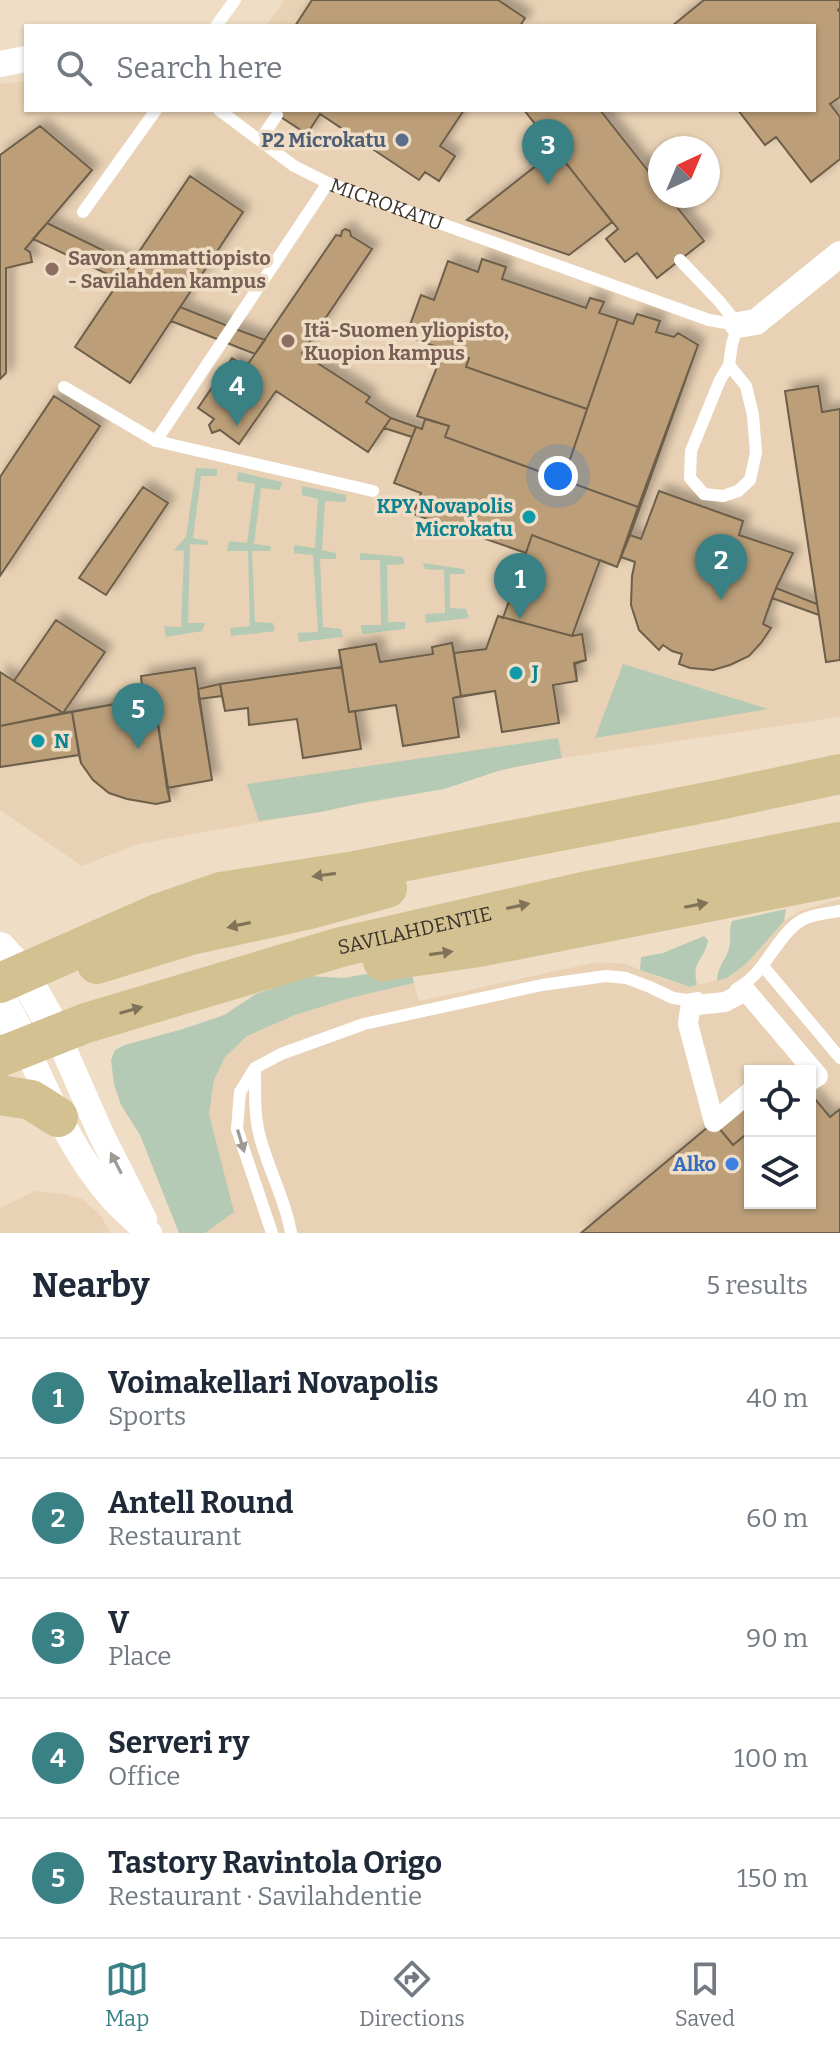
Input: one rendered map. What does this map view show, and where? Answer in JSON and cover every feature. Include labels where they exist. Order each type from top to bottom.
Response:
[{"type":"main road","points":[[8,985],[157,914],[221,892],[355,871],[840,774]]},
{"type":"main road","points":[[8,985],[95,964],[191,935],[451,873],[840,799]]},
{"type":"main road","name":"SAVILAHDENTIE","points":[[27,1046],[86,1023],[356,943],[631,882],[840,842]]},
{"type":"main road","points":[[280,966],[343,966],[479,947],[840,876]]},
{"type":"main road","points":[[0,1095],[31,1100],[58,1117]]},
{"type":"street","points":[[0,64],[24,59]]},
{"type":"street","points":[[738,325],[756,322],[840,254]]},
{"type":"street","points":[[8,985],[27,1046],[58,1117],[84,1161],[113,1199],[150,1233]]},
{"type":"street","points":[[744,1097],[714,1122],[688,1024],[690,1009],[697,1005],[725,1002],[746,991],[809,1065]]},
{"type":"street","points":[[27,1046],[101,1134],[150,1233]]},
{"type":"lane","points":[[217,24],[235,0]]},
{"type":"lane","points":[[83,212],[155,112]]},
{"type":"lane","points":[[222,112],[294,166],[328,183]]},
{"type":"lane","points":[[260,140],[277,115]]},
{"type":"lane","name":"MICROKATU","points":[[156,441],[328,183],[709,320],[738,325]]},
{"type":"lane","points":[[680,260],[738,325],[729,365],[691,451],[690,478],[704,494],[723,496],[738,491],[750,480],[756,453],[753,415],[746,386],[729,365]]},
{"type":"lane","points":[[64,387],[156,441],[373,491]]},
{"type":"lane","points":[[272,1233],[237,1129],[240,1092],[255,1068],[281,1054],[364,1024],[542,985],[606,976],[626,978],[673,998],[687,1000],[740,987],[763,966],[791,929],[804,919],[840,911]]},
{"type":"lane","points":[[763,966],[840,1058]]},
{"type":"lane","points":[[255,1068],[260,1142],[288,1212],[291,1233]]},
{"type":"shaded area","points":[[284,0],[840,0],[840,717],[562,758],[501,770],[444,789],[138,844],[82,866],[0,810],[0,84],[24,81],[24,112],[816,112],[816,24],[267,24]]},
{"type":"shaded area","points":[[840,899],[840,1233],[179,1233],[209,1114],[214,1080],[225,1057],[247,1036],[295,1015],[414,983],[419,1001],[598,962],[626,964],[690,987],[727,978],[746,964],[784,921],[800,911]]},
{"type":"shaded area","points":[[35,1191],[82,1199],[102,1217],[110,1233],[0,1233],[0,1208]]},
{"type":"green space","points":[[196,468],[217,469],[217,476],[201,476],[193,538],[208,541],[208,545],[190,544],[188,623],[205,623],[202,631],[166,637],[164,626],[181,627],[184,551],[174,550],[186,537]]},
{"type":"green space","points":[[238,472],[282,482],[280,490],[261,488],[254,544],[271,546],[270,551],[252,551],[255,622],[273,623],[275,631],[231,636],[230,628],[250,626],[248,551],[227,551],[229,541],[247,543],[255,484],[237,481]]},
{"type":"green space","points":[[302,486],[346,495],[346,502],[325,501],[322,550],[336,553],[336,559],[320,559],[323,627],[341,629],[343,637],[299,642],[298,633],[318,632],[313,555],[294,553],[294,545],[315,548],[318,499],[302,495]]},
{"type":"green space","points":[[360,553],[403,557],[404,564],[387,565],[388,622],[405,622],[405,629],[362,634],[361,625],[381,625],[380,560],[360,560]]},
{"type":"green space","points":[[423,563],[464,569],[465,574],[450,574],[450,608],[466,609],[469,618],[426,623],[425,614],[445,613],[444,570],[425,569]]},
{"type":"green space","points":[[623,664],[768,709],[595,738]]},
{"type":"green space","points":[[558,738],[562,758],[501,770],[444,789],[321,812],[259,821],[247,784]]},
{"type":"green space","points":[[786,909],[784,921],[746,964],[727,978],[717,981],[729,948],[732,921]]},
{"type":"green space","points":[[704,936],[708,940],[697,965],[697,985],[690,987],[640,970],[641,957],[663,953]]},
{"type":"green space","points":[[410,966],[414,983],[295,1015],[247,1036],[225,1057],[214,1080],[209,1114],[234,1212],[205,1233],[179,1233],[140,1135],[121,1105],[111,1060],[115,1050],[224,1015],[256,994],[308,976],[344,978]]},
{"type":"building","points":[[312,0],[498,0],[525,18],[521,24],[296,24]]},
{"type":"building","points":[[704,0],[840,0],[840,97],[830,104],[840,117],[840,159],[811,182],[776,137],[765,145],[740,112],[816,112],[816,24],[674,24]]},
{"type":"building","name":"P2 Microkatu","points":[[273,112],[463,112],[440,146],[455,156],[439,181],[425,172],[419,180],[320,114],[307,134]]},
{"type":"building","points":[[526,112],[602,112],[648,171],[648,208],[678,208],[704,241],[657,278],[637,253],[625,262],[606,239],[618,229]]},
{"type":"building","points":[[40,126],[92,170],[25,249],[30,252],[32,262],[6,268],[6,373],[0,379],[0,155]]},
{"type":"building","points":[[556,150],[612,222],[569,255],[467,220]]},
{"type":"building","points":[[190,176],[243,212],[130,383],[75,347]]},
{"type":"building","points":[[47,223],[131,264],[120,280],[33,239]]},
{"type":"building","name":"KPY Novapolis Microkatu","points":[[345,229],[372,249],[302,353],[370,397],[366,402],[391,418],[422,429],[425,419],[449,426],[445,437],[563,480],[587,409],[466,367],[469,358],[406,336],[421,295],[434,300],[448,261],[478,272],[482,259],[506,267],[502,279],[586,308],[590,298],[604,302],[599,313],[633,324],[637,314],[660,321],[656,332],[674,337],[678,333],[698,345],[630,535],[641,539],[659,491],[743,521],[739,535],[793,553],[776,588],[817,604],[785,391],[818,386],[822,412],[840,409],[840,660],[826,662],[819,615],[772,598],[763,624],[771,628],[749,656],[713,670],[679,664],[682,654],[663,645],[659,650],[639,630],[631,605],[635,562],[621,557],[617,567],[600,560],[572,636],[582,634],[586,660],[575,664],[577,681],[553,685],[559,723],[502,732],[495,691],[453,698],[459,737],[403,746],[396,705],[355,711],[361,749],[303,758],[297,719],[249,725],[248,708],[225,711],[222,696],[199,699],[212,780],[167,788],[170,801],[156,804],[109,793],[93,780],[79,755],[0,767],[0,672],[14,681],[56,620],[105,652],[63,713],[143,699],[141,676],[195,668],[198,689],[342,667],[339,650],[376,644],[380,662],[433,654],[432,647],[452,643],[454,653],[486,649],[498,616],[503,618],[526,553],[413,514],[421,493],[394,483],[412,437],[384,428],[368,452],[276,391],[239,444],[220,430],[212,433],[209,425],[214,419],[198,408],[232,358],[246,367],[336,235],[341,236]]},
{"type":"building","points":[[482,259],[506,267],[502,279],[586,308],[590,298],[604,302],[599,313],[618,319],[587,409],[466,367],[469,358],[406,336],[421,295],[434,300],[448,261],[478,272]]},
{"type":"building","points":[[180,307],[265,340],[255,354],[171,321]]},
{"type":"building","points":[[637,314],[660,321],[656,332],[674,337],[678,333],[698,345],[638,507],[563,480],[618,319],[633,324]]},
{"type":"building","points":[[444,350],[469,358],[466,367],[587,409],[563,480],[445,437],[449,426],[417,416]]},
{"type":"building","points":[[818,386],[822,412],[840,409],[840,660],[826,662],[785,391]]},
{"type":"building","points":[[54,396],[100,426],[0,576],[0,477]]},
{"type":"building","points":[[391,418],[416,427],[412,437],[384,428]]},
{"type":"building","points":[[425,419],[449,426],[445,437],[638,507],[617,567],[532,535],[526,553],[413,514],[421,493],[394,483],[416,427],[422,429]]},
{"type":"building","points":[[143,487],[168,503],[106,595],[79,578]]},
{"type":"building","points":[[659,491],[743,521],[739,535],[793,553],[763,624],[771,628],[749,656],[713,670],[690,668],[679,664],[682,654],[663,645],[659,650],[639,630],[631,605],[635,562],[621,557],[630,535],[641,539]]},
{"type":"building","points":[[776,588],[817,604],[819,615],[772,598]]},
{"type":"building","name":"J","points":[[498,616],[572,636],[582,634],[586,660],[574,663],[577,681],[553,685],[559,723],[502,732],[495,691],[461,696],[454,653],[486,649]]},
{"type":"building","points":[[56,620],[105,652],[63,713],[14,681]]},
{"type":"building","points":[[452,643],[461,696],[453,698],[459,737],[403,746],[396,705],[349,712],[339,650],[376,644],[380,662],[433,654],[432,647]]},
{"type":"building","points":[[342,667],[349,712],[355,711],[361,749],[303,758],[297,719],[249,725],[248,708],[225,711],[220,684]]},
{"type":"building","points":[[195,668],[212,780],[167,788],[154,697],[143,699],[141,676]]},
{"type":"building","points":[[0,672],[14,681],[63,713],[0,726]]},
{"type":"building","points":[[220,684],[222,696],[199,699],[198,689]]},
{"type":"building","points":[[154,697],[170,801],[156,804],[109,793],[93,780],[81,763],[72,712]]},
{"type":"building","name":"N","points":[[72,712],[79,755],[0,767],[0,726]]},
{"type":"building","points":[[744,1097],[744,1136],[733,1145],[714,1122]]},
{"type":"building","points":[[816,1100],[830,1117],[840,1109],[840,1233],[581,1233],[714,1122],[733,1145],[744,1136],[744,1209],[816,1209]]},
{"type":"place","name":"P2 Microkatu","points":[[402,140]]},
{"type":"place","name":"V","points":[[548,185]]},
{"type":"place","name":"Savon ammattiopisto - Savilahden kampus","points":[[52,269]]},
{"type":"place","name":"Itä-Suomen yliopisto, Kuopion kampus","points":[[288,341]]},
{"type":"place","name":"Serveri ry","points":[[237,426]]},
{"type":"place","name":"KPY Novapolis Microkatu","points":[[529,517]]},
{"type":"place","name":"Antell Round","points":[[721,600]]},
{"type":"place","name":"Voimakellari Novapolis","points":[[520,619]]},
{"type":"place","name":"J","points":[[516,673]]},
{"type":"place","name":"N","points":[[38,741]]},
{"type":"place","name":"Tastory Ravintola Origo","points":[[138,749]]},
{"type":"place","name":"Alko","points":[[732,1164]]}]
